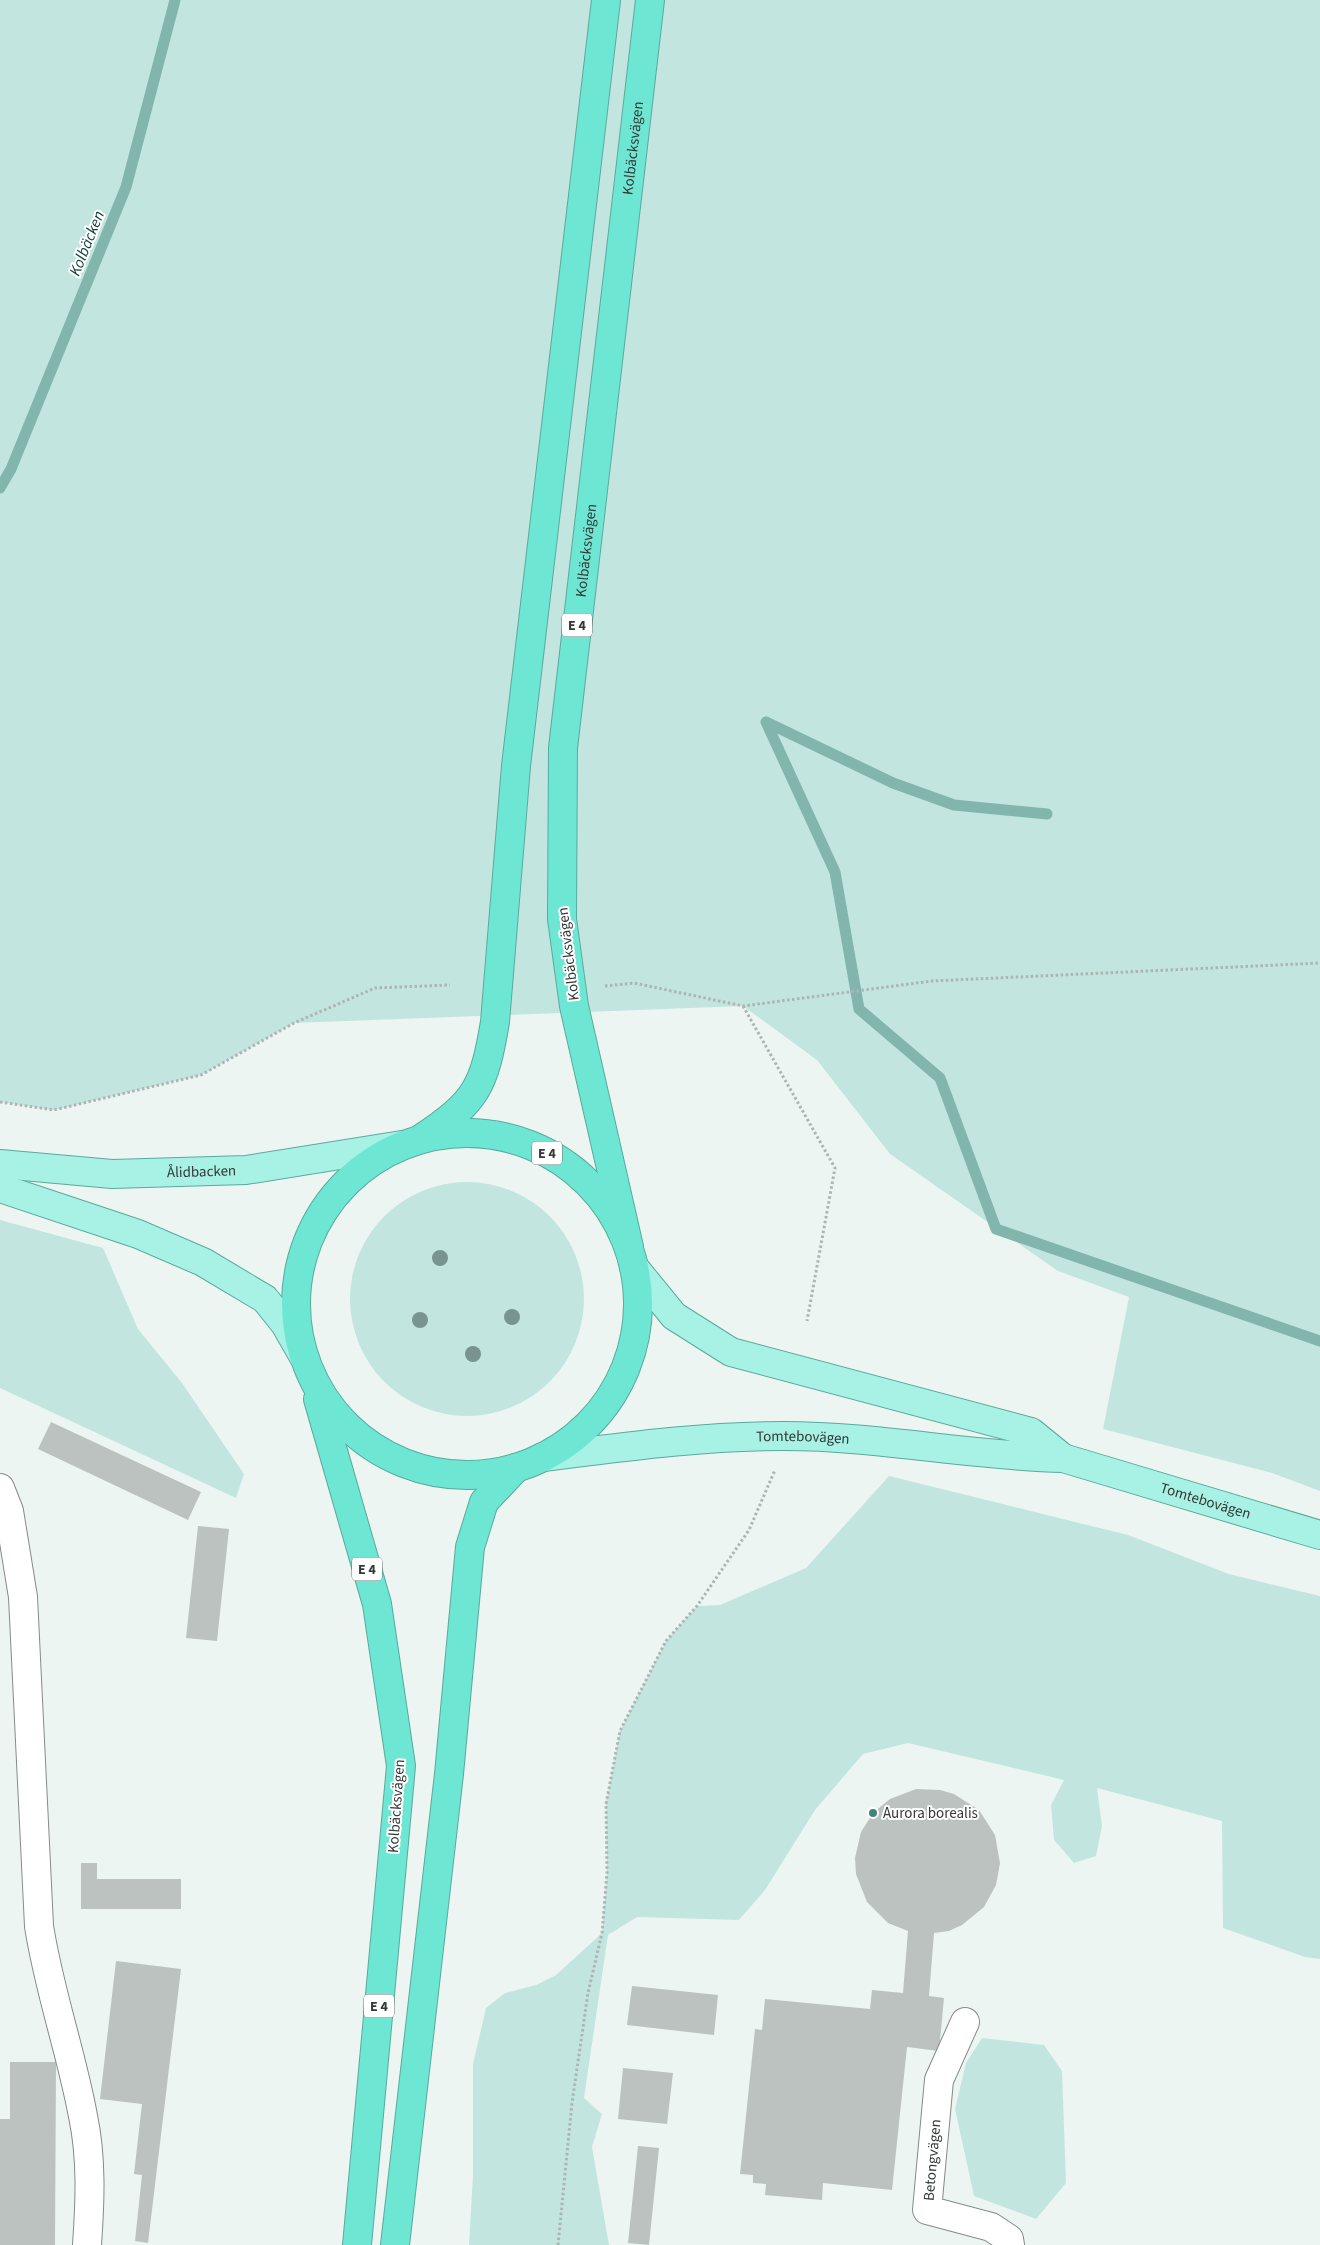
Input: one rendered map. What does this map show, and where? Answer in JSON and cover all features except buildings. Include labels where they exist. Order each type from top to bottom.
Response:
[{"type":"highway","name":"E 4","points":[[412,1142],[447,1134],[497,1135],[524,1143],[550,1154],[577,1172],[600,1196],[621,1229],[631,1257],[638,1316],[634,1343],[620,1379],[600,1412],[568,1442],[543,1457],[516,1468],[483,1474],[450,1474],[416,1467],[383,1453],[344,1422],[326,1400],[308,1366],[298,1328],[296,1299],[299,1272],[306,1246],[319,1218],[337,1192],[367,1165],[448,1121],[466,1104],[479,1086],[488,1064],[495,1022],[516,766],[606,0]]},
{"type":"highway","name":"Kolbäcksvägen","points":[[631,1257],[574,1006],[562,919],[561,823],[563,748],[650,0]]},
{"type":"highway","name":"Kolbäcksvägen","points":[[308,1366],[377,1604],[401,1766],[357,2245]]},
{"type":"highway","name":"E 4","points":[[395,2245],[449,1774],[470,1548],[484,1502],[516,1468]]},
{"type":"main road","name":"Ålidbacken","points":[[0,1164],[112,1174],[246,1170],[412,1142]]},
{"type":"main road","points":[[0,1188],[138,1234],[203,1262],[265,1299],[285,1324],[308,1366]]},
{"type":"main road","name":"Tomtebovägen","points":[[631,1257],[674,1316],[731,1352],[1031,1432],[1063,1458]]},
{"type":"main road","name":"Tomtebovägen","points":[[543,1457],[703,1438],[785,1436],[898,1442],[1021,1457],[1063,1458],[1320,1535]]},
{"type":"lane","points":[[0,1488],[9,1511],[23,1597],[38,1926],[46,1973],[84,2116],[91,2186],[87,2245]]},
{"type":"lane","name":"Betongvägen","points":[[965,2022],[939,2080],[927,2210],[991,2228],[1009,2239],[1010,2245]]},
{"type":"path","points":[[602,986],[634,983],[743,1006],[932,981],[1320,963]]},
{"type":"path","points":[[0,1102],[54,1110],[201,1074],[294,1023],[374,988],[450,985]]},
{"type":"path","points":[[743,1006],[834,1168],[807,1322]]},
{"type":"path","points":[[558,2245],[572,2103],[588,1993],[602,1933],[607,1872],[606,1804],[620,1731],[666,1642],[697,1606],[749,1530],[776,1467]]},
{"type":"green space","points":[[0,0],[1320,0],[1320,1491],[1272,1473],[1103,1429],[1129,1297],[1058,1271],[890,1154],[817,1060],[743,1006],[294,1023],[201,1075],[54,1110],[0,1102]]},
{"type":"green space","points":[[455,1182],[479,1182],[501,1187],[522,1195],[550,1216],[571,1244],[582,1276],[584,1299],[582,1322],[571,1354],[550,1382],[522,1403],[501,1411],[479,1416],[455,1416],[433,1411],[412,1403],[393,1390],[376,1373],[363,1354],[355,1333],[350,1311],[350,1287],[355,1265],[363,1244],[376,1225],[393,1208],[412,1195],[433,1187]]},
{"type":"green space","points":[[0,1220],[103,1248],[138,1329],[182,1383],[244,1474],[236,1498],[0,1388]]},
{"type":"green space","points":[[889,1476],[1128,1535],[1229,1574],[1320,1596],[1320,1959],[1305,1957],[1223,1928],[1222,1821],[1097,1788],[1102,1826],[1096,1856],[1074,1863],[1054,1840],[1051,1805],[1064,1780],[908,1743],[863,1754],[815,1810],[765,1890],[739,1920],[637,1917],[608,1935],[584,2098],[602,2114],[592,2147],[609,2245],[469,2245],[473,2175],[473,2064],[486,2008],[505,1993],[536,1985],[556,1975],[602,1933],[607,1872],[606,1804],[620,1731],[666,1641],[697,1606],[720,1605],[806,1568]]},
{"type":"green space","points":[[982,2038],[1044,2045],[1062,2071],[1066,2183],[1036,2219],[974,2196],[955,2109],[966,2063]]},
{"type":"waterway","name":"Kolbäcken","points":[[0,488],[11,469],[126,187],[175,0]]},
{"type":"waterway","points":[[766,722],[835,872],[859,1009],[940,1078],[996,1229],[1320,1341]]},
{"type":"waterway","points":[[766,722],[893,783],[954,805],[1047,814]]},
{"type":"place","name":"Aurora borealis","points":[[873,1813]]}]
